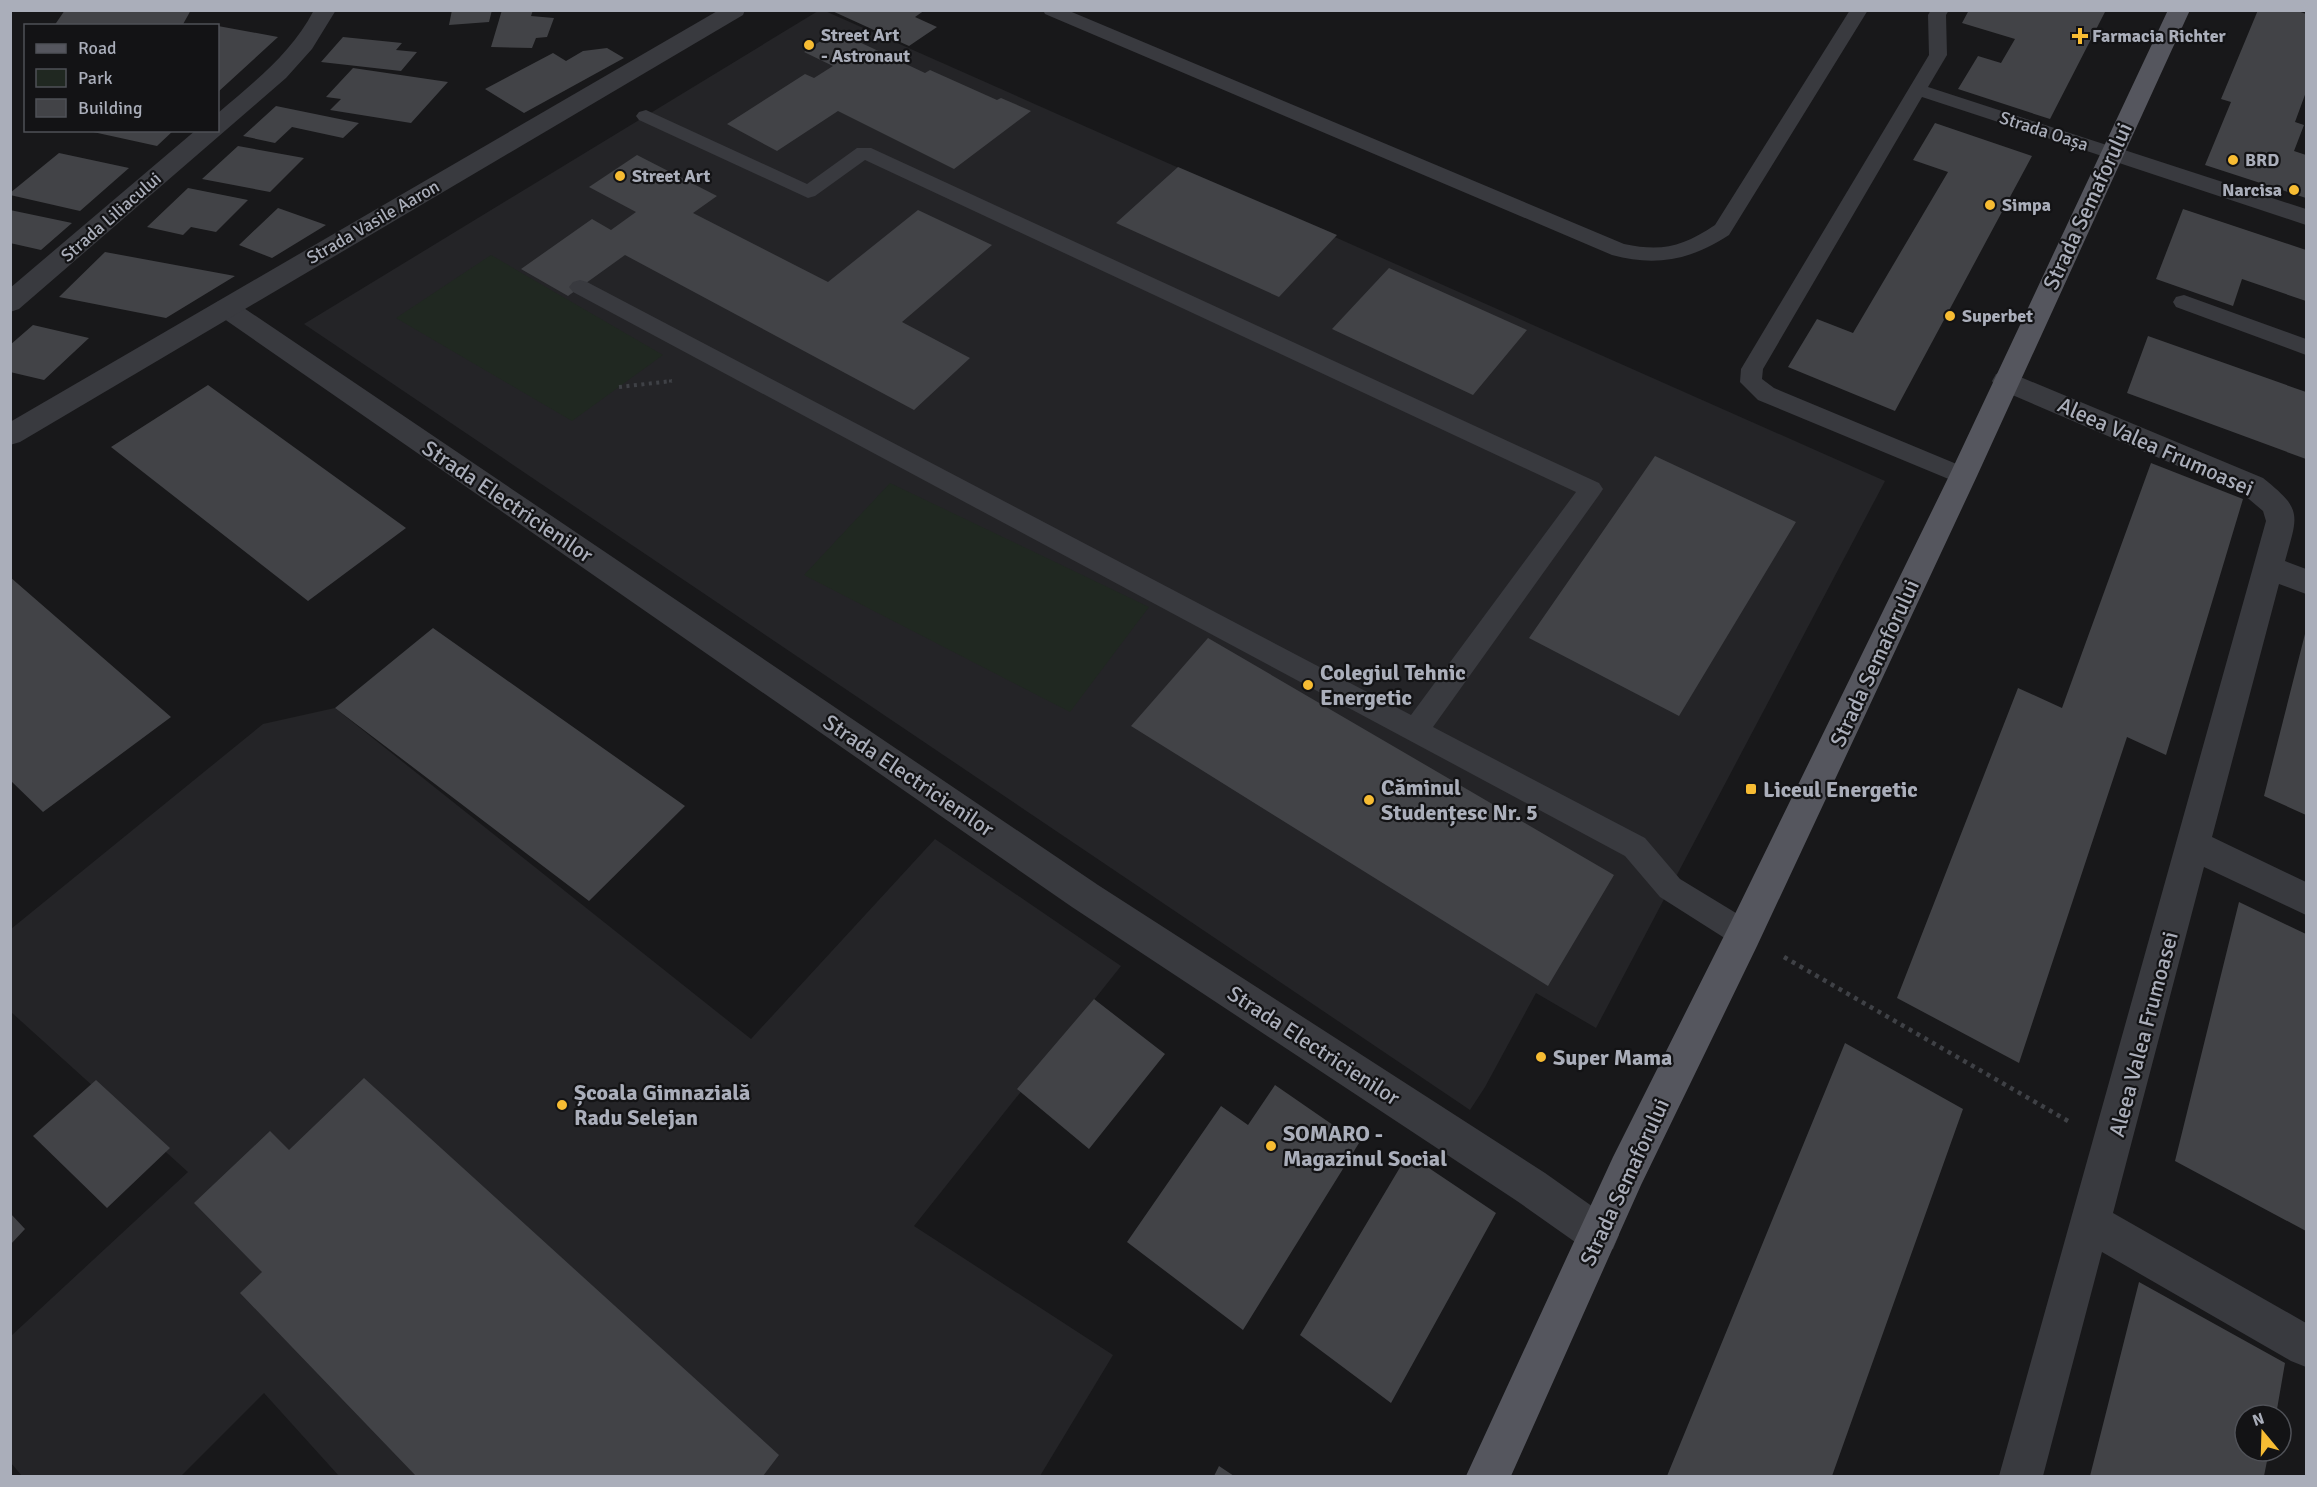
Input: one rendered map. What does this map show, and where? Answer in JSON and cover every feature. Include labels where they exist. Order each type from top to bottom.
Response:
[{"type":"main road","name":"Strada Semaforului","points":[[1488,1476],[1627,1171],[1744,934],[1963,476],[2179,10]]},
{"type":"street","points":[[219,123],[286,65],[310,38],[325,10]]},
{"type":"street","name":"Strada Vasile Aaron","points":[[10,435],[735,10]]},
{"type":"street","name":"Strada Liliacului","points":[[10,303],[209,132]]},
{"type":"street","name":"Strada Oașa","points":[[2112,153],[2307,217]]},
{"type":"street","name":"Strada Electricienilor","points":[[226,308],[1085,896],[1521,1181],[1599,1235]]},
{"type":"street","name":"Aleea Valea Frumoasei","points":[[2006,381],[2253,486],[2276,505],[2282,521],[2021,1476]]},
{"type":"street","points":[[2270,567],[2307,582]]},
{"type":"street","points":[[2194,845],[2307,899]]},
{"type":"street","points":[[2091,1223],[2307,1346]]},
{"type":"lane","points":[[1060,12],[1619,250],[1646,256],[1674,256],[1700,246],[1722,231],[1859,10]]},
{"type":"lane","points":[[1940,10],[1937,15],[1938,55],[1752,369],[1751,382],[1766,394],[1963,476]]},
{"type":"lane","name":"Strada Oașa","points":[[1918,90],[2112,153]]},
{"type":"lane","points":[[646,116],[808,192],[864,152],[1591,489],[1416,731]]},
{"type":"lane","points":[[580,287],[1635,847],[1670,888],[1744,934]]},
{"type":"lane","points":[[2184,302],[2307,347]]},
{"type":"path","points":[[1744,934],[2112,1148]]},
{"type":"shaded area","name":"Colegiul Tehnic Energetic","points":[[818,11],[825,11],[1885,481],[1596,1028],[1536,993],[1470,1110],[304,324]]},
{"type":"shaded area","name":"Școala Gimnazială Radu Selejan","points":[[335,708],[751,1039],[935,839],[1121,966],[914,1226],[1113,1355],[1040,1476],[339,1476],[264,1393],[181,1476],[22,1476],[11,1463],[11,1336],[188,1172],[11,1012],[11,929],[263,724]]},
{"type":"green space","points":[[491,255],[663,355],[572,421],[396,318]]},
{"type":"green space","points":[[890,483],[1149,607],[1070,712],[804,575]]},
{"type":"building","points":[[65,10],[191,10],[183,24],[55,24]]},
{"type":"building","points":[[452,10],[492,10],[489,22],[449,25]]},
{"type":"building","points":[[502,10],[533,10],[531,16],[554,18],[547,37],[536,38],[532,48],[491,47]]},
{"type":"building","points":[[830,10],[925,10],[915,17],[937,27],[909,46]]},
{"type":"building","points":[[1969,10],[2106,10],[2050,119],[1958,89],[1978,56],[2001,63],[2015,39],[1962,23]]},
{"type":"building","points":[[2258,10],[2295,10],[2306,14],[2306,92],[2295,122],[2304,125],[2294,151],[2306,155],[2306,198],[2205,165],[2231,102],[2221,99]]},
{"type":"building","points":[[219,26],[278,37],[219,91]]},
{"type":"building","points":[[836,31],[925,73],[930,70],[997,100],[1001,98],[1031,111],[954,169],[838,111],[777,151],[727,124],[805,74],[814,78],[833,66],[804,52]]},
{"type":"building","points":[[343,37],[402,43],[396,50],[417,52],[401,71],[321,62]]},
{"type":"building","points":[[607,48],[624,58],[524,113],[485,89],[553,53],[566,61],[583,51]]},
{"type":"building","points":[[353,68],[448,82],[411,123],[330,110],[341,99],[326,97]]},
{"type":"building","points":[[276,106],[359,123],[343,138],[292,127],[275,143],[243,136]]},
{"type":"building","points":[[1935,123],[2032,156],[1895,411],[1788,367],[1817,319],[1853,333],[1948,172],[1913,160]]},
{"type":"building","points":[[93,132],[172,132],[157,146]]},
{"type":"building","points":[[238,146],[304,158],[270,192],[202,179]]},
{"type":"building","points":[[59,153],[129,168],[80,211],[10,195]]},
{"type":"building","points":[[637,155],[717,196],[693,213],[828,282],[918,210],[992,245],[902,322],[970,358],[914,410],[625,255],[568,296],[521,269],[592,219],[611,230],[636,212],[589,187]]},
{"type":"building","points":[[1178,167],[1337,235],[1279,297],[1116,223]]},
{"type":"building","points":[[188,188],[248,200],[216,232],[191,227],[183,235],[147,227]]},
{"type":"building","points":[[278,208],[326,225],[272,258],[239,245]]},
{"type":"building","points":[[2183,209],[2306,250],[2306,301],[2242,279],[2233,306],[2156,279]]},
{"type":"building","points":[[10,210],[72,223],[41,250],[10,243]]},
{"type":"building","points":[[105,252],[235,276],[166,318],[59,297]]},
{"type":"building","points":[[1389,268],[1527,330],[1473,395],[1332,329]]},
{"type":"building","points":[[33,325],[89,338],[44,380],[10,372],[10,345]]},
{"type":"building","points":[[2148,336],[2306,392],[2306,459],[2127,393]]},
{"type":"building","points":[[208,385],[406,528],[308,601],[111,447]]},
{"type":"building","points":[[1655,456],[1796,522],[1679,716],[1529,638]]},
{"type":"building","points":[[2151,463],[2243,499],[2166,755],[2127,737],[2019,1063],[1897,998],[2018,688],[2062,708]]},
{"type":"building","points":[[10,577],[171,717],[43,812],[10,780]]},
{"type":"building","points":[[433,628],[685,806],[589,901],[335,708]]},
{"type":"building","points":[[2306,630],[2306,815],[2264,796]]},
{"type":"building","name":"Căminul Studențesc Nr. 5","points":[[1208,638],[1614,875],[1548,986],[1131,726]]},
{"type":"building","points":[[2239,902],[2306,934],[2306,1231],[2175,1161]]},
{"type":"building","points":[[1094,999],[1165,1054],[1089,1149],[1017,1089]]},
{"type":"building","points":[[1845,1043],[1963,1109],[1832,1476],[1667,1476]]},
{"type":"building","points":[[364,1078],[779,1455],[763,1476],[416,1476],[240,1293],[262,1272],[194,1203],[270,1131],[289,1150]]},
{"type":"building","points":[[96,1080],[170,1148],[107,1208],[33,1136]]},
{"type":"building","points":[[1275,1085],[1359,1143],[1243,1330],[1127,1242],[1221,1106],[1248,1125]]},
{"type":"building","points":[[1408,1154],[1496,1213],[1391,1403],[1300,1335]]},
{"type":"building","points":[[10,1213],[25,1229],[10,1245]]},
{"type":"building","points":[[2139,1282],[2285,1363],[2278,1403],[2233,1403],[2233,1463],[2267,1463],[2264,1476],[2090,1476]]},
{"type":"building","points":[[1219,1466],[1234,1476],[1214,1476]]},
{"type":"place","name":"Farmacia Richter","points":[[2080,36]]},
{"type":"place","name":"Street Art - Astronaut","points":[[809,45]]},
{"type":"place","name":"BRD","points":[[2233,160]]},
{"type":"place","name":"Street Art","points":[[620,176]]},
{"type":"place","name":"Narcisa","points":[[2294,190]]},
{"type":"place","name":"Simpa","points":[[1990,205]]},
{"type":"place","name":"Superbet","points":[[1950,316]]},
{"type":"place","name":"Colegiul Tehnic Energetic","points":[[1308,685]]},
{"type":"place","name":"Liceul Energetic","points":[[1751,789]]},
{"type":"place","name":"Căminul Studențesc Nr. 5","points":[[1369,800]]},
{"type":"place","name":"Super Mama","points":[[1541,1057]]},
{"type":"place","name":"Școala Gimnazială Radu Selejan","points":[[562,1105]]},
{"type":"place","name":"SOMARO - Magazinul Social","points":[[1271,1146]]}]
